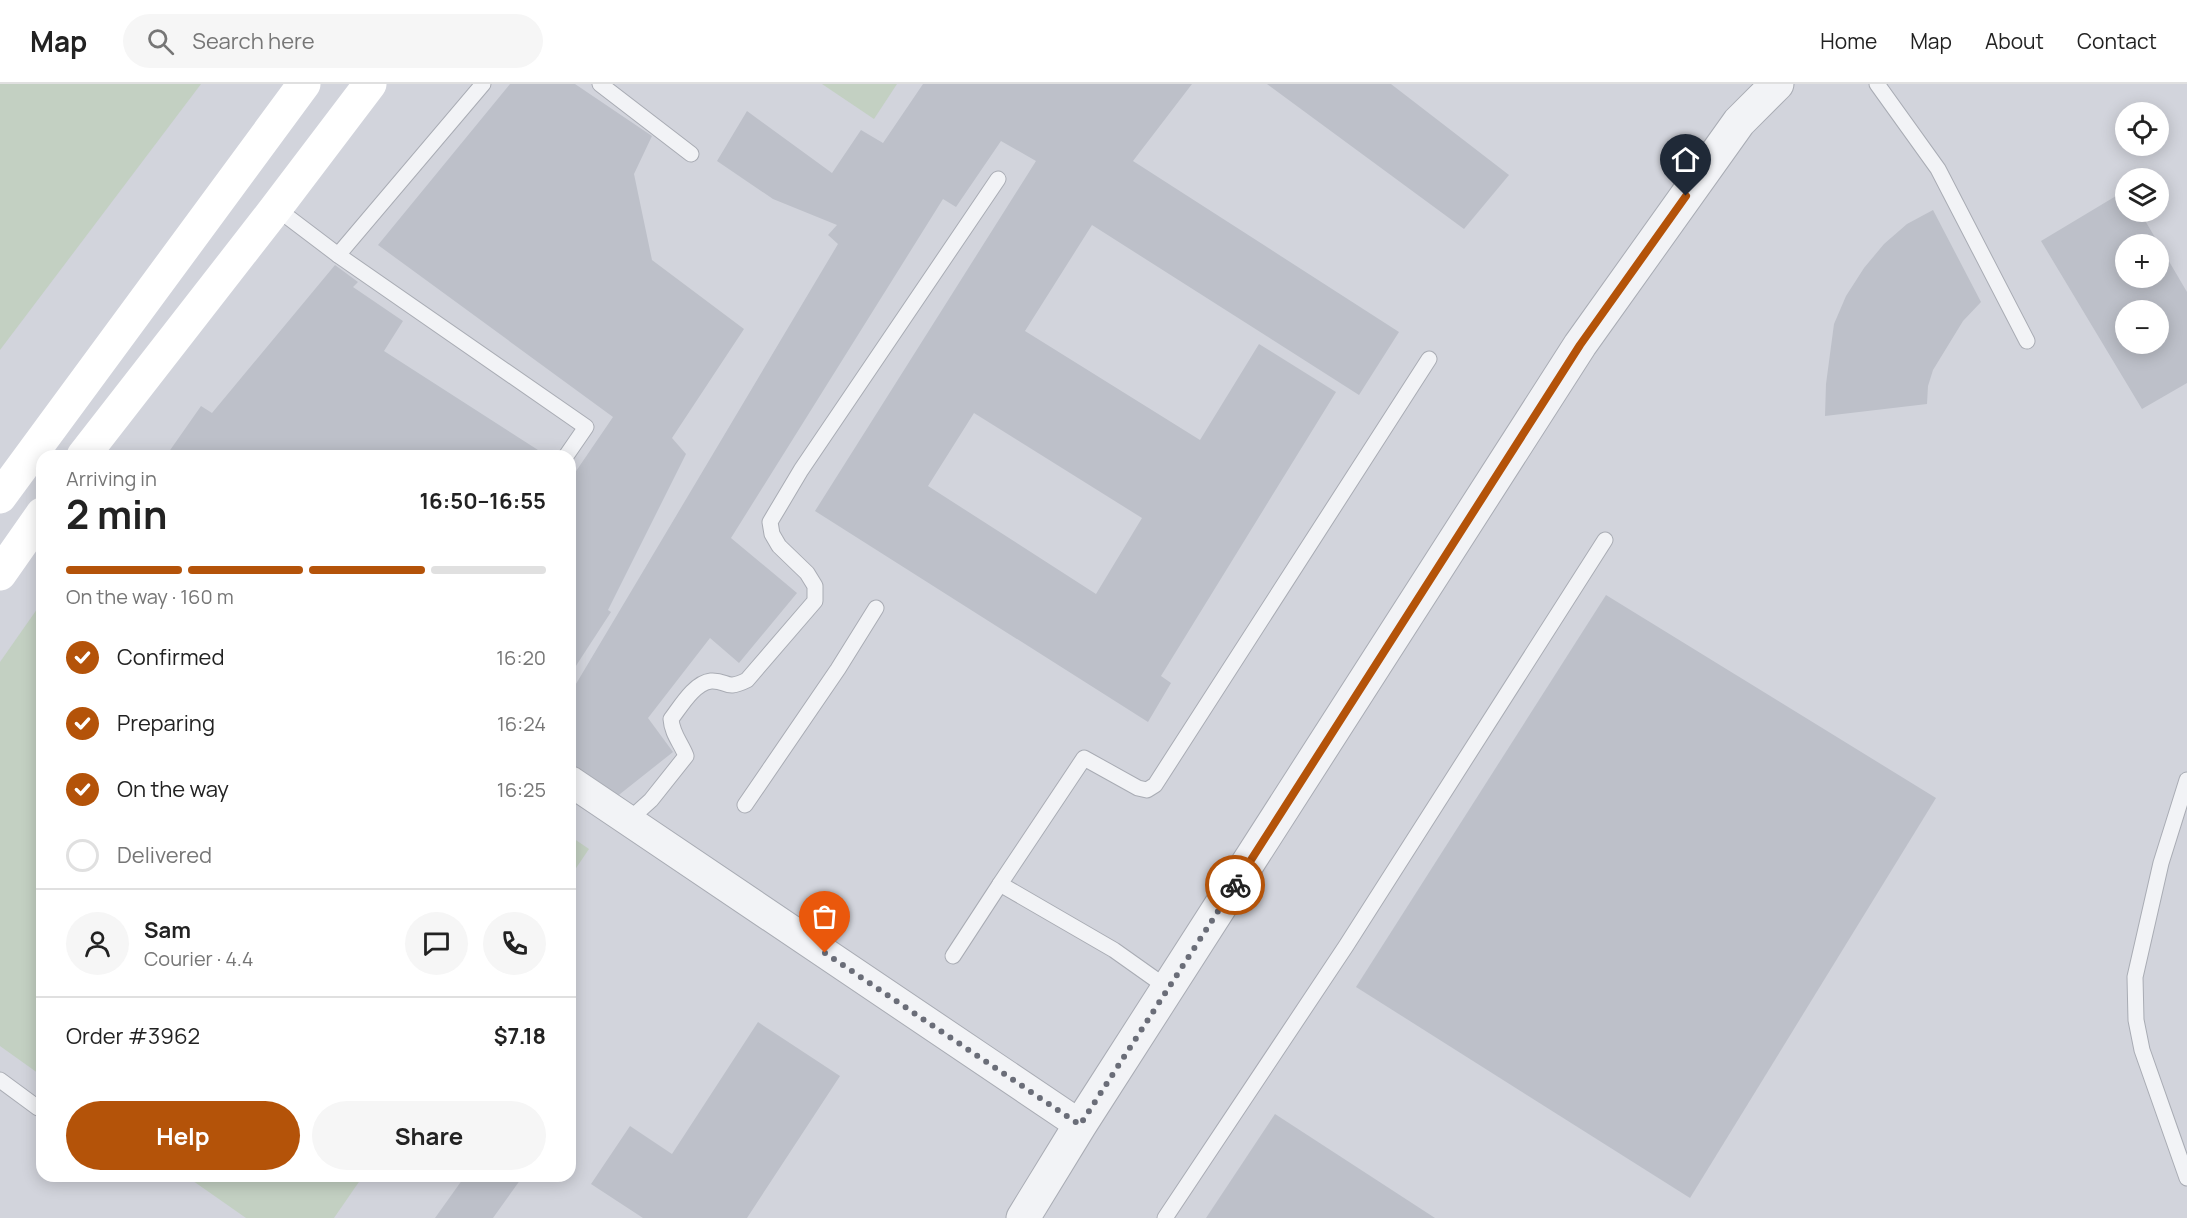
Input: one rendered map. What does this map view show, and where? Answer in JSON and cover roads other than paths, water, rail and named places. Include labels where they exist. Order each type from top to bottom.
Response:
[{"type":"main road","points":[[0,497],[304,84]]},
{"type":"main road","points":[[89,450],[370,84]]},
{"type":"main road","points":[[173,263],[209,294]]},
{"type":"main road","points":[[0,574],[36,523]]},
{"type":"street","points":[[1023,1218],[1080,1125],[1580,345],[1739,122],[1777,84]]},
{"type":"street","points":[[576,785],[1080,1125]]},
{"type":"lane","points":[[338,255],[483,84]]},
{"type":"lane","points":[[600,84],[691,154]]},
{"type":"lane","points":[[1877,84],[1938,169],[2027,341]]},
{"type":"lane","points":[[629,820],[651,800],[686,756],[681,743],[671,731],[671,719],[698,685],[713,681],[735,686],[747,680],[815,601],[815,585],[807,573],[779,546],[772,534],[770,522],[801,470],[998,178]]},
{"type":"lane","points":[[276,208],[338,255],[586,427],[570,450]]},
{"type":"lane","points":[[953,956],[1084,758],[1138,788],[1147,790],[1155,785],[1429,359]]},
{"type":"lane","points":[[1165,1218],[1346,946],[1605,540]]},
{"type":"lane","points":[[745,805],[838,669],[876,608]]},
{"type":"lane","points":[[2187,780],[2161,863],[2134,977],[2136,1020],[2142,1050],[2187,1178]]},
{"type":"lane","points":[[1000,884],[1114,950],[1168,989]]},
{"type":"lane","points":[[0,1080],[36,1107]]}]
